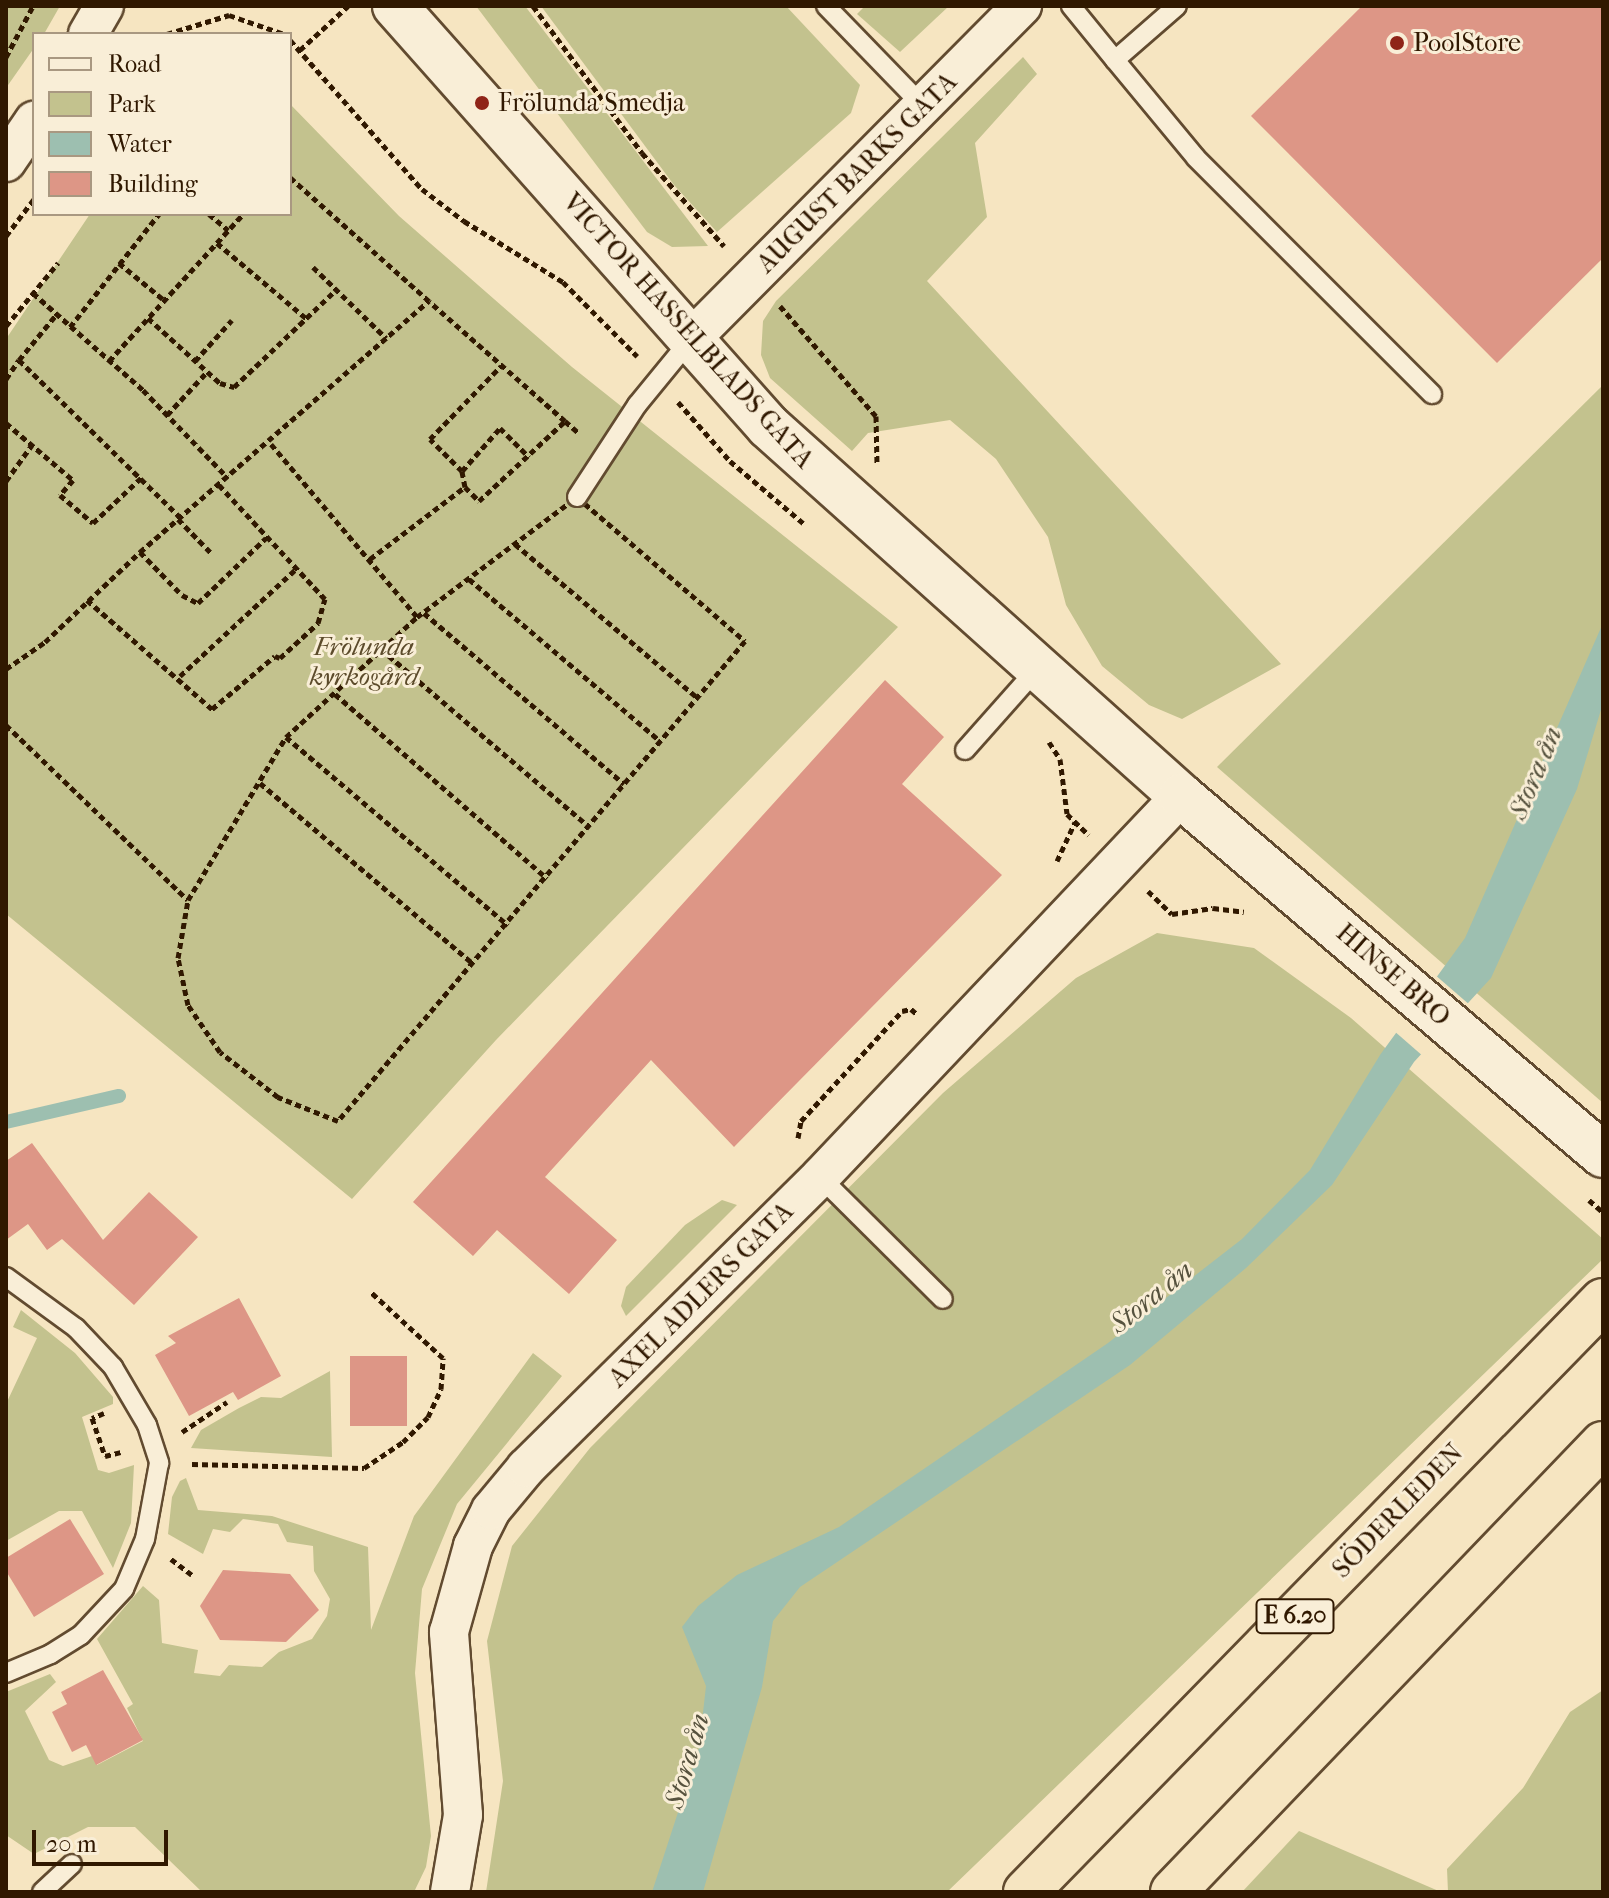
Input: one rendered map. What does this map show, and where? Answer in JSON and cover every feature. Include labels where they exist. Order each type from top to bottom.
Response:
[{"type":"highway","name":"SÖDERLEDEN","points":[[1027,1891],[1603,1301]]},
{"type":"highway","points":[[1173,1892],[1603,1444]]},
{"type":"street","points":[[89,32],[104,6]]},
{"type":"street","name":"VICTOR HASSELBLADS GATA","points":[[395,6],[768,426],[1024,685],[1181,796]]},
{"type":"street","name":"AUGUST BARKS GATA","points":[[691,339],[1022,6]]},
{"type":"street","points":[[6,162],[32,124]]},
{"type":"street","name":"AXEL ADLERS GATA","points":[[450,1892],[463,1815],[449,1632],[458,1587],[479,1534],[526,1468],[820,1177],[1181,796]]},
{"type":"street","name":"HINSE BRO","points":[[1181,796],[1603,1155]]},
{"type":"lane","points":[[826,6],[923,106]]},
{"type":"lane","points":[[1071,6],[1196,158],[1432,394]]},
{"type":"lane","points":[[1115,60],[1177,6]]},
{"type":"lane","points":[[577,497],[658,380],[691,339]]},
{"type":"lane","points":[[965,750],[1024,685]]},
{"type":"lane","points":[[820,1177],[943,1299]]},
{"type":"lane","points":[[6,1277],[76,1328],[113,1367],[135,1401],[157,1457],[145,1539],[124,1589],[81,1635],[51,1654],[6,1673]]},
{"type":"lane","points":[[42,1892],[72,1864]]},
{"type":"path","points":[[6,57],[33,6]]},
{"type":"path","points":[[300,50],[348,6]]},
{"type":"path","points":[[533,6],[642,153],[876,416],[877,468]]},
{"type":"path","points":[[174,32],[229,15],[278,32]]},
{"type":"path","points":[[292,42],[422,189],[464,221],[563,282],[658,380],[730,461],[812,531]]},
{"type":"path","points":[[292,179],[565,421],[479,501],[465,487],[462,471],[430,437],[501,366]]},
{"type":"path","points":[[6,236],[32,202]]},
{"type":"path","points":[[70,327],[157,216]]},
{"type":"path","points":[[211,216],[228,230]]},
{"type":"path","points":[[109,361],[241,216]]},
{"type":"path","points":[[217,243],[307,319]]},
{"type":"path","points":[[6,326],[58,263]]},
{"type":"path","points":[[119,263],[164,300]]},
{"type":"path","points":[[313,267],[386,338]]},
{"type":"path","points":[[148,318],[207,372],[234,387],[336,290]]},
{"type":"path","points":[[33,293],[167,415],[227,477]]},
{"type":"path","points":[[6,669],[45,642],[140,552],[218,484],[271,444],[429,301]]},
{"type":"path","points":[[6,379],[56,315]]},
{"type":"path","points":[[195,361],[232,320]]},
{"type":"path","points":[[19,360],[143,476],[213,555]]},
{"type":"path","points":[[167,415],[207,372]]},
{"type":"path","points":[[6,423],[73,480],[60,495],[93,523],[143,476]]},
{"type":"path","points":[[462,471],[500,428],[529,457]]},
{"type":"path","points":[[271,444],[417,617]]},
{"type":"path","points":[[6,481],[32,445]]},
{"type":"path","points":[[87,600],[150,658],[180,676],[212,709],[313,629],[323,614],[325,599],[218,484]]},
{"type":"path","points":[[370,559],[465,487]]},
{"type":"path","points":[[577,497],[745,641],[508,925],[471,962],[338,1121],[278,1097],[220,1052],[188,1005],[178,958],[188,900],[286,737],[417,617],[577,497]]},
{"type":"path","points":[[140,552],[182,595],[198,603],[266,538]]},
{"type":"path","points":[[515,544],[697,697]]},
{"type":"path","points":[[180,676],[296,569]]},
{"type":"path","points":[[469,579],[660,741]]},
{"type":"path","points":[[424,613],[624,784]]},
{"type":"path","points":[[381,649],[588,826]]},
{"type":"path","points":[[1024,685],[1040,728],[1060,759],[1067,814],[1172,914],[1213,908],[1254,918]]},
{"type":"path","points":[[335,694],[547,878]]},
{"type":"path","points":[[6,725],[188,900]]},
{"type":"path","points":[[286,737],[508,925]]},
{"type":"path","points":[[260,783],[471,962]]},
{"type":"path","points":[[157,1457],[364,1468],[403,1442],[428,1417],[441,1389],[443,1358],[371,1292]]},
{"type":"path","points":[[157,1457],[227,1402]]},
{"type":"green space","points":[[6,6],[60,6],[45,32],[32,32],[32,51],[6,88]]},
{"type":"green space","points":[[476,6],[525,6],[708,246],[672,247],[647,232]]},
{"type":"green space","points":[[541,6],[786,6],[860,85],[851,113],[717,232],[674,185]]},
{"type":"green space","points":[[865,6],[949,6],[900,52],[857,14]]},
{"type":"green space","points":[[1023,57],[1037,74],[975,143],[987,217],[927,281],[1281,664],[1182,719],[1149,705],[1102,666],[1066,605],[1048,537],[996,459],[950,420],[868,433],[852,451],[770,378],[761,355],[763,321],[776,301]]},
{"type":"green space","name":"Frölunda kyrkogård","points":[[292,106],[399,216],[572,367],[898,627],[496,1040],[352,1199],[6,914],[6,339],[89,216],[292,216]]},
{"type":"green space","points":[[1603,385],[1603,1103],[1217,767]]},
{"type":"green space","points":[[1157,933],[1254,948],[1351,1018],[1603,1239],[1603,1259],[947,1892],[486,1892],[503,1781],[487,1641],[512,1546],[590,1448],[943,1093],[1076,978]]},
{"type":"green space","points":[[722,1200],[737,1205],[626,1316],[621,1306],[626,1287],[685,1225]]},
{"type":"green space","points":[[21,1310],[75,1353],[113,1397],[113,1404],[82,1417],[98,1470],[109,1473],[134,1465],[131,1523],[113,1568],[82,1511],[59,1511],[6,1541],[6,1404],[37,1338],[13,1327]]},
{"type":"green space","points":[[533,1353],[562,1376],[457,1504],[422,1589],[415,1673],[431,1836],[426,1867],[414,1892],[202,1892],[135,1827],[88,1827],[34,1854],[6,1835],[6,1692],[50,1674],[56,1682],[25,1711],[49,1760],[63,1766],[92,1756],[97,1765],[143,1741],[127,1708],[133,1704],[97,1639],[143,1586],[159,1600],[162,1643],[198,1650],[194,1673],[220,1676],[229,1665],[262,1667],[279,1652],[312,1639],[327,1616],[330,1599],[314,1571],[313,1546],[287,1542],[278,1524],[243,1519],[230,1532],[213,1529],[203,1554],[168,1534],[172,1497],[180,1481],[186,1478],[198,1510],[272,1516],[368,1547],[371,1630],[414,1516]]},
{"type":"green space","points":[[330,1371],[332,1457],[191,1448],[201,1430],[239,1408],[261,1397],[281,1398]]},
{"type":"green space","points":[[1603,1690],[1603,1892],[1448,1892],[1447,1869],[1523,1788],[1570,1712]]},
{"type":"green space","points":[[1299,1831],[1441,1892],[1242,1892]]},
{"type":"water","points":[[1603,623],[1603,703],[1577,789],[1491,978],[1414,1062],[1332,1185],[1246,1268],[1130,1365],[800,1587],[773,1621],[762,1687],[703,1892],[652,1892],[699,1748],[706,1686],[682,1627],[698,1606],[737,1575],[839,1527],[1108,1343],[1242,1239],[1310,1170],[1380,1055],[1465,938]]},
{"type":"pier","points":[[1434,974],[1471,1006],[1424,1057],[1393,1030]]},
{"type":"building","points":[[1362,6],[1603,6],[1603,258],[1497,363],[1251,116]]},
{"type":"building","points":[[885,680],[944,737],[902,784],[1002,875],[734,1147],[651,1060],[545,1177],[617,1240],[569,1294],[497,1230],[473,1256],[413,1202]]},
{"type":"building","points":[[32,1143],[103,1240],[149,1192],[198,1237],[134,1305],[62,1239],[47,1250],[28,1224],[6,1240],[6,1161]]},
{"type":"building","points":[[239,1298],[281,1376],[238,1400],[233,1392],[189,1416],[155,1355],[176,1343],[168,1336]]},
{"type":"building","points":[[350,1356],[407,1356],[407,1426],[350,1426]]},
{"type":"building","points":[[70,1519],[104,1574],[34,1617],[6,1571],[6,1558]]},
{"type":"building","points":[[223,1570],[290,1574],[319,1610],[286,1642],[220,1640],[200,1606]]},
{"type":"building","points":[[103,1670],[143,1740],[96,1765],[86,1745],[72,1752],[52,1712],[67,1704],[61,1692]]},
{"type":"waterway","points":[[6,1122],[119,1096]]},
{"type":"place","name":"PoolStore","points":[[1397,43]]},
{"type":"place","name":"Frölunda Smedja","points":[[482,103]]},
{"type":"water label","name":"Stora ån","points":[[1535,773]]},
{"type":"water label","name":"Stora ån","points":[[1151,1297]]},
{"type":"water label","name":"Stora ån","points":[[687,1761]]}]
